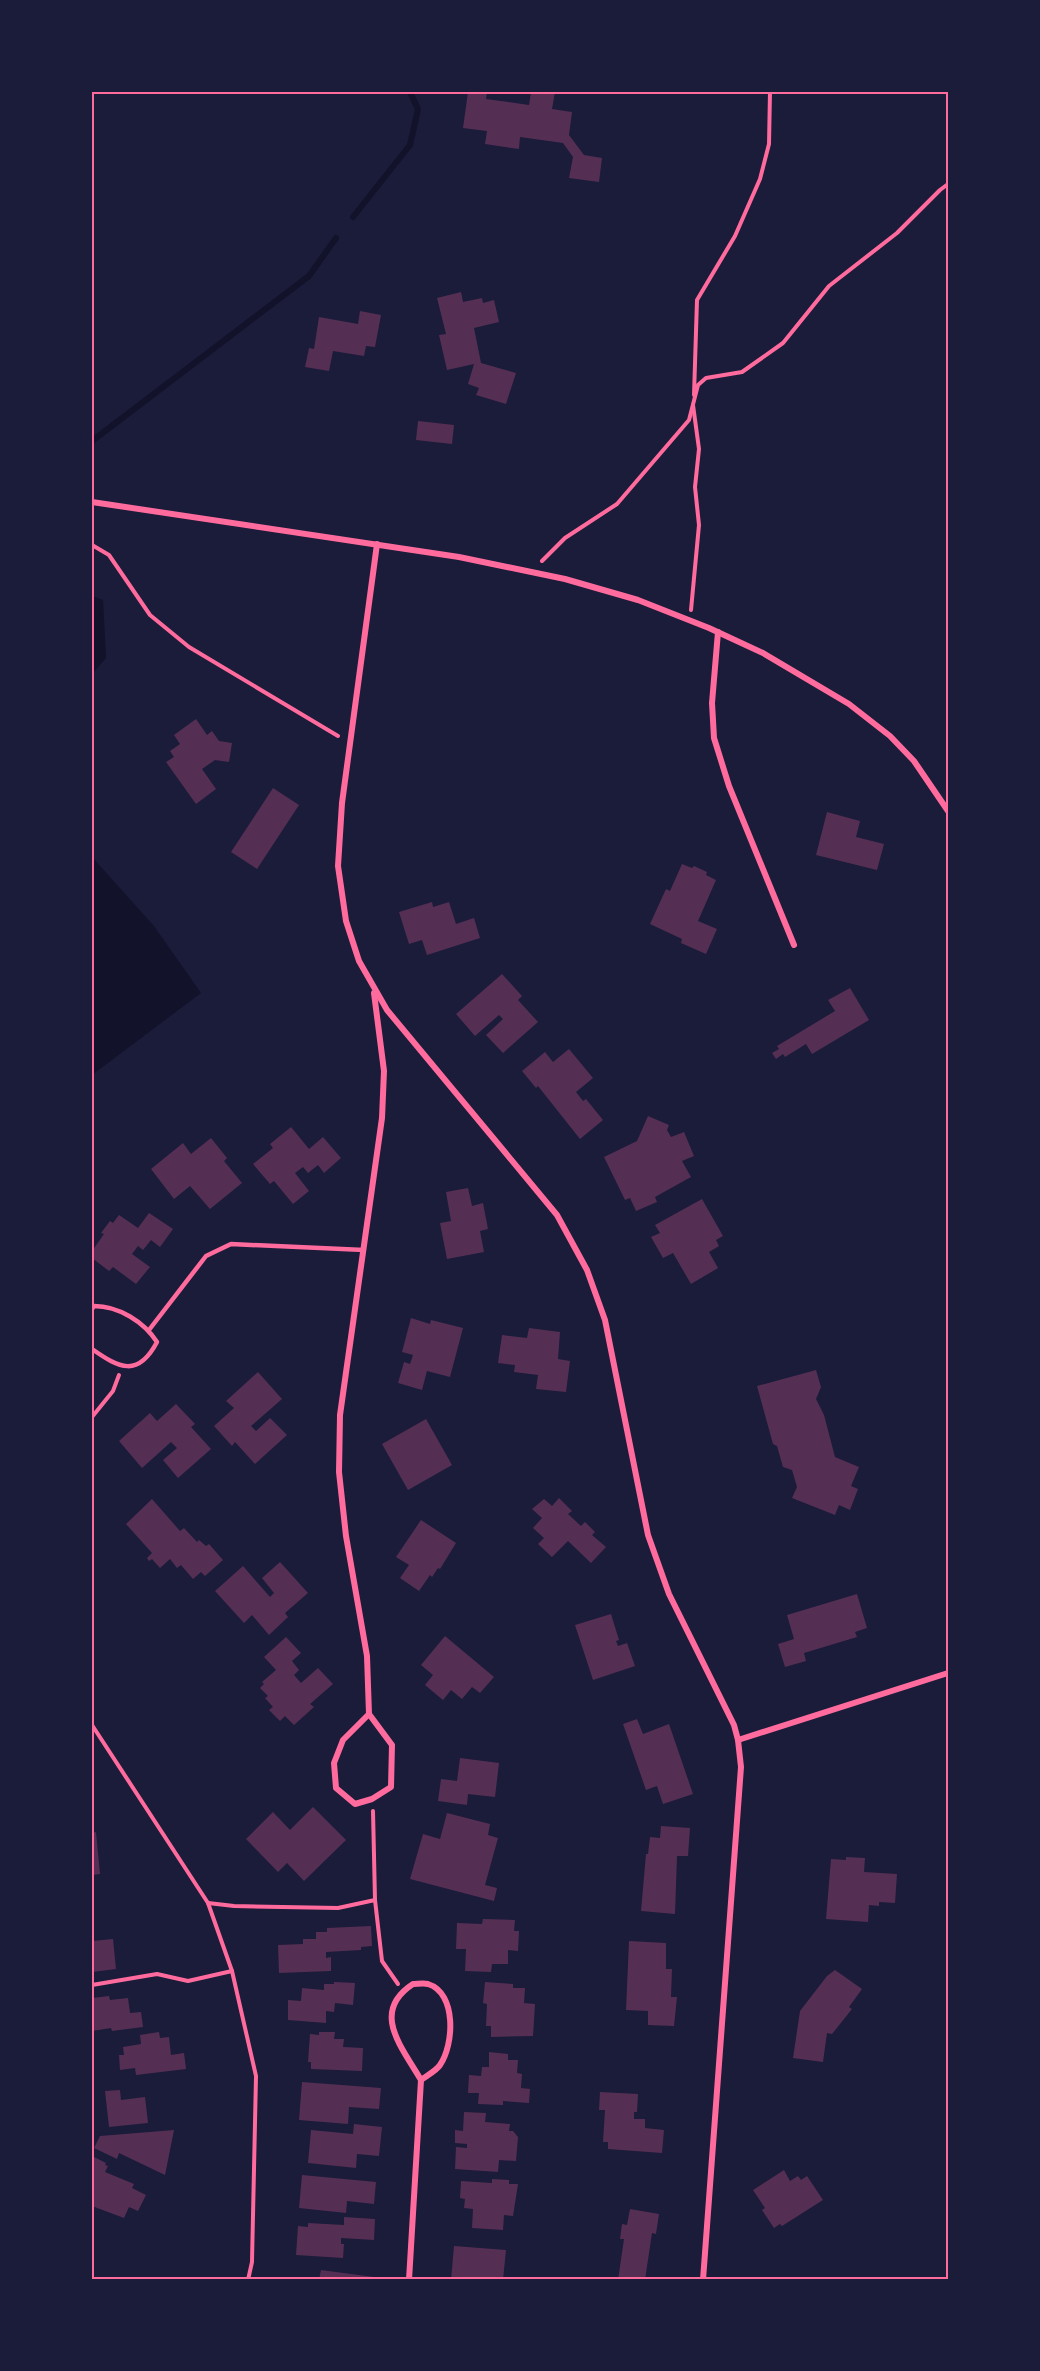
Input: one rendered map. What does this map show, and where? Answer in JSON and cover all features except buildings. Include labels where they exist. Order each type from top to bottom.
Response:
[{"type":"street","points":[[92,502],[459,557],[531,572],[638,600],[718,632],[787,667],[849,704],[890,736],[926,775],[948,811]]},
{"type":"street","points":[[378,544],[342,803],[338,866],[346,921],[359,961],[387,1010],[557,1215],[587,1270],[605,1320],[648,1535],[669,1594],[734,1725],[738,1740],[741,1767],[703,2280]]},
{"type":"street","points":[[718,632],[712,703],[714,738],[729,786],[794,945]]},
{"type":"street","points":[[369,1714],[343,1740],[334,1763],[336,1788],[355,1804],[372,1799],[391,1787],[392,1745],[369,1714],[368,1656],[346,1536],[339,1472],[340,1415],[382,1118],[384,1071],[374,990]]},
{"type":"street","points":[[738,1740],[948,1673]]},
{"type":"street","points":[[409,2280],[421,2080],[396,2036],[390,2019],[394,2001],[413,1984],[428,1984],[443,1996],[450,2014],[450,2035],[440,2065],[421,2080]]},
{"type":"lane","points":[[149,1330],[206,1256],[231,1244],[364,1251]]},
{"type":"lane","points":[[92,1309],[94,1306],[108,1306],[134,1319],[149,1330],[157,1342],[150,1356],[138,1365],[122,1367],[92,1348]]},
{"type":"path","points":[[690,620],[699,525],[695,487],[699,449],[693,404],[697,300],[735,236],[760,179],[769,144],[770,92]]},
{"type":"path","points":[[531,572],[565,538],[617,504],[689,420],[698,385],[706,378],[742,372],[783,343],[829,286],[897,233],[948,184]]},
{"type":"path","points":[[92,545],[109,555],[150,615],[189,647],[350,743]]},
{"type":"path","points":[[92,1417],[113,1391],[122,1367]]},
{"type":"path","points":[[92,1725],[208,1903],[232,1971],[255,2076],[252,2262],[248,2280]]},
{"type":"path","points":[[372,1799],[375,1900],[382,1961],[403,1991]]},
{"type":"path","points":[[208,1903],[234,1906],[338,1908],[375,1900]]},
{"type":"path","points":[[92,1985],[157,1974],[188,1981],[232,1971]]},
{"type":"shaded area","points":[[92,596],[103,600],[106,658],[92,674]]},
{"type":"shaded area","points":[[92,857],[154,926],[201,993],[92,1075]]},
{"type":"waterway","points":[[353,217],[410,145],[418,109],[410,92]]},
{"type":"waterway","points":[[92,441],[309,276],[336,238]]}]
